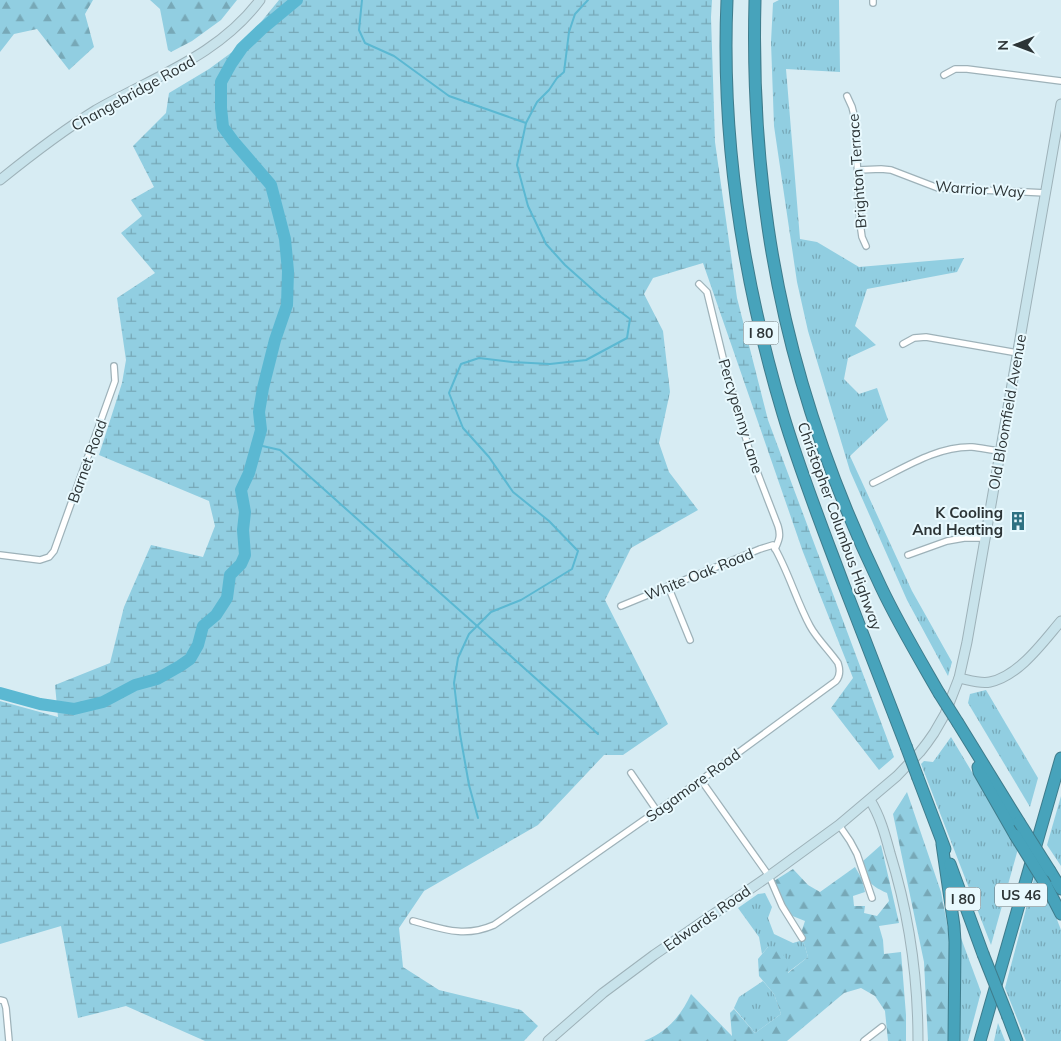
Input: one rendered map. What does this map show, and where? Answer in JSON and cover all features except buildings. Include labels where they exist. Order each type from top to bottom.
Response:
[{"type":"highway","name":"Christopher Columbus Highway","points":[[727,0],[727,69],[731,151],[741,231],[756,310],[774,381],[792,441],[828,543],[1017,1041]]},
{"type":"highway","name":"Christopher Columbus Highway","points":[[755,0],[756,96],[761,175],[774,262],[796,358],[820,439],[856,533],[893,612],[939,693],[1061,889]]},
{"type":"highway","points":[[977,755],[979,772],[1046,885],[1061,914]]},
{"type":"highway","name":"US 46","points":[[980,1041],[1061,758]]},
{"type":"highway","points":[[942,844],[955,942],[954,1041]]},
{"type":"highway","points":[[988,1012],[991,1026],[988,1041]]},
{"type":"street","name":"Changebridge Road","points":[[0,180],[57,136],[96,111],[213,46],[229,34],[260,0]]},
{"type":"street","points":[[944,74],[955,70],[967,69],[1061,81]]},
{"type":"street","name":"Brighton Terrace","points":[[847,96],[855,119],[860,223],[862,238],[866,246]]},
{"type":"street","name":"Old Bloomfield Avenue","points":[[870,800],[920,752],[934,733],[946,714],[959,678],[967,642],[1061,104]]},
{"type":"street","name":"Warrior Way","points":[[858,170],[890,170],[938,188],[1046,193]]},
{"type":"street","name":"Percypenny Lane","points":[[698,284],[707,292],[725,366],[751,456],[778,526],[780,538],[775,549]]},
{"type":"street","points":[[903,344],[914,338],[926,337],[1018,353]]},
{"type":"street","name":"Barnet Road","points":[[0,555],[40,560],[49,557],[54,551],[115,381],[114,366]]},
{"type":"street","points":[[873,483],[930,455],[944,451],[972,447],[1000,451]]},
{"type":"street","points":[[908,556],[948,541],[964,538],[985,538]]},
{"type":"street","name":"White Oak Road","points":[[620,606],[760,549],[772,545],[775,549]]},
{"type":"street","name":"Sagamore Road","points":[[413,921],[460,932],[480,930],[494,925],[701,780],[836,681],[839,677],[840,667],[811,628],[775,549]]},
{"type":"street","points":[[668,586],[690,640]]},
{"type":"street","points":[[959,678],[978,682],[990,682],[1003,678],[1013,672],[1038,648],[1061,621]]},
{"type":"street","points":[[631,773],[657,811]]},
{"type":"street","points":[[701,780],[769,876],[782,906],[802,938]]},
{"type":"street","points":[[870,800],[876,810],[884,833],[900,885],[907,918],[917,989],[918,1041]]},
{"type":"street","name":"Edwards Road","points":[[548,1041],[603,993],[654,955],[769,876],[870,800]]},
{"type":"street","points":[[839,825],[857,854],[872,898]]},
{"type":"street","points":[[0,1000],[4,1001],[6,1008],[9,1041]]},
{"type":"street","points":[[868,1040],[882,1027]]},
{"type":"green space","points":[[0,0],[93,0],[85,14],[94,47],[69,70],[37,29],[14,34],[0,52]]},
{"type":"green space","points":[[150,0],[237,0],[221,20],[192,41],[171,52],[168,50],[160,9]]},
{"type":"green space","points":[[279,0],[712,0],[715,142],[737,298],[768,420],[894,757],[879,770],[831,708],[853,678],[803,552],[703,263],[653,278],[644,294],[663,331],[670,392],[659,443],[669,472],[698,510],[631,548],[605,600],[668,724],[623,755],[604,755],[538,825],[424,891],[399,928],[403,967],[439,990],[521,1010],[538,1026],[524,1041],[205,1041],[126,1006],[78,1018],[61,926],[0,944],[0,701],[58,717],[55,685],[110,663],[124,607],[151,545],[203,557],[215,526],[209,501],[99,455],[122,383],[126,360],[117,298],[155,273],[121,233],[142,216],[131,200],[154,187],[133,146],[166,113],[169,93],[209,69],[243,44]]},
{"type":"green space","points":[[779,0],[839,0],[840,72],[786,69],[800,239],[817,242],[859,267],[964,258],[957,272],[867,289],[855,326],[876,345],[848,358],[844,379],[859,394],[877,388],[888,420],[850,456],[912,591],[952,662],[948,676],[907,600],[850,471],[808,331],[797,282],[774,126],[771,42],[773,3]]},
{"type":"green space","points":[[986,690],[1038,778],[1030,807],[968,703],[970,694]]},
{"type":"green space","points":[[951,737],[1018,849],[991,945],[921,764],[924,761],[933,762]]},
{"type":"green space","points":[[907,792],[941,892],[949,934],[948,1041],[928,1041],[924,962],[893,814]]},
{"type":"green space","points":[[1061,796],[1061,866],[1047,845]]},
{"type":"green space","points":[[881,845],[899,923],[879,926],[884,954],[901,952],[906,1041],[888,1041],[885,1011],[875,996],[861,988],[844,993],[787,1041],[644,1041],[660,1033],[678,1016],[691,994],[732,1036],[730,1013],[734,1009],[755,1033],[781,1014],[774,994],[759,976],[758,959],[768,947],[777,947],[787,960],[788,973],[808,957],[801,933],[805,921],[785,913],[774,881],[793,869],[808,885],[820,892],[855,867],[862,879],[865,892],[853,896],[854,906],[865,906],[864,913],[877,916],[889,901],[887,893],[869,881],[863,861]]},
{"type":"green space","points":[[1035,875],[1053,909],[1061,930],[1061,1041],[1026,1041],[1005,988]]},
{"type":"green space","points":[[765,893],[772,907],[768,918],[774,934],[793,943],[803,940],[808,957],[787,973],[768,947],[762,954],[759,937],[738,908],[758,894]]},
{"type":"green space","points":[[961,938],[981,992],[968,1041],[959,1041]]},
{"type":"green space","points":[[763,981],[774,994],[781,1014],[755,1033],[734,1008],[739,997]]},
{"type":"green space","points":[[998,1023],[1005,1041],[994,1041]]},
{"type":"waterway","points":[[0,693],[40,704],[74,709],[103,702],[135,685],[157,679],[190,659],[198,645],[203,626],[216,615],[227,598],[230,575],[241,564],[245,555],[243,530],[245,512],[241,490],[249,473],[261,430],[259,412],[263,388],[275,340],[287,305],[288,271],[285,239],[271,185],[223,127],[221,82],[242,48],[297,0]]},
{"type":"waterway","points":[[362,0],[359,30],[365,43],[394,56],[449,96],[526,123]]},
{"type":"waterway","points":[[478,818],[469,785],[460,734],[454,683],[458,658],[469,634],[491,612],[521,600],[572,569],[578,551],[549,521],[513,492],[489,457],[463,428],[449,393],[461,364],[479,358],[550,364],[586,360],[627,338],[630,319],[601,297],[565,265],[546,244],[528,206],[517,165],[526,123],[537,102],[564,72],[569,32],[575,14],[588,0]]},
{"type":"waterway","points":[[258,445],[280,450],[598,734]]},
{"type":"place","name":"K Cooling And Heating","points":[[1018,521]]}]
